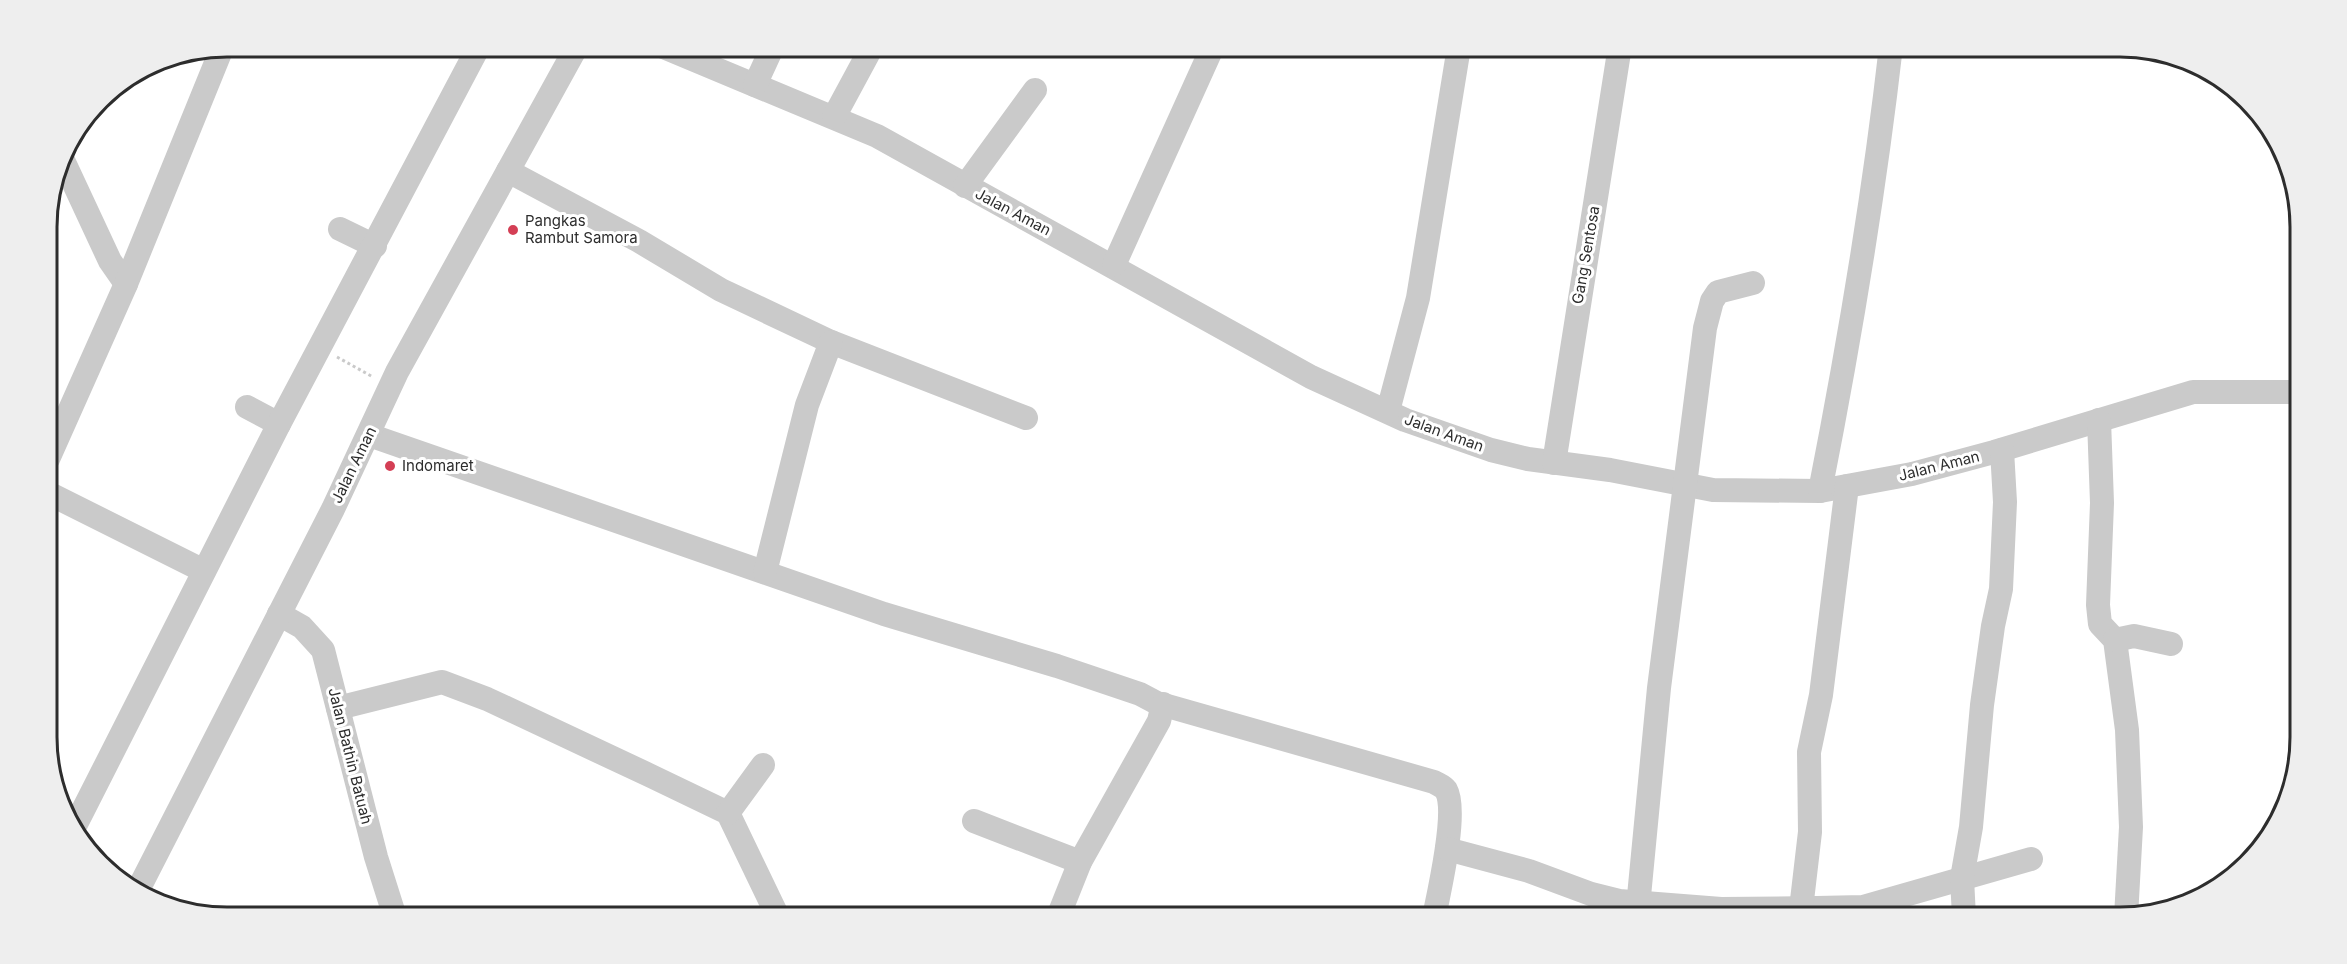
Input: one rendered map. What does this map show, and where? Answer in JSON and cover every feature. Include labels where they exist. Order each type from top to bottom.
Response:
[{"type":"street","points":[[57,439],[126,284],[218,57]]},
{"type":"street","points":[[79,819],[279,424],[322,347],[473,57]]},
{"type":"street","name":"Jalan Aman","points":[[141,883],[279,614],[391,387],[571,57]]},
{"type":"street","name":"Jalan Aman","points":[[688,57],[877,136],[1311,377],[1405,420],[1491,450],[1713,490],[1820,491],[1912,474],[2002,450],[2193,392],[2290,392]]},
{"type":"street","points":[[755,85],[768,57]]},
{"type":"street","points":[[834,117],[866,57]]},
{"type":"street","points":[[1114,266],[1208,57]]},
{"type":"street","points":[[1388,411],[1418,298],[1457,57]]},
{"type":"street","name":"Gang Sentosa","points":[[1554,463],[1618,57]]},
{"type":"street","points":[[1820,491],[1847,352],[1890,57]]},
{"type":"street","points":[[965,186],[1035,90]]},
{"type":"street","points":[[67,170],[110,261],[126,284]]},
{"type":"street","points":[[508,171],[639,241],[722,290],[831,342],[1026,418]]},
{"type":"street","points":[[340,229],[375,246]]},
{"type":"street","points":[[1638,907],[1659,688],[1706,328],[1712,301],[1718,292],[1724,288],[1753,283]]},
{"type":"street","points":[[765,572],[807,405],[831,342]]},
{"type":"street","points":[[247,406],[279,424]]},
{"type":"street","points":[[2099,420],[2102,504],[2098,605],[2100,624],[2115,640],[2127,730],[2131,809],[2126,907]]},
{"type":"street","points":[[369,435],[884,614],[1057,666],[1163,704],[1442,786],[1448,795],[1447,849],[1436,907]]},
{"type":"street","points":[[1964,907],[1962,878],[1971,827],[1982,705],[1993,626],[2001,590],[2005,502],[2002,450]]},
{"type":"street","points":[[1812,907],[1809,752],[1821,694],[1847,486]]},
{"type":"street","points":[[57,498],[204,571]]},
{"type":"street","name":"Jalan Bathin Batuah","points":[[279,614],[302,627],[323,650],[376,857],[392,907]]},
{"type":"street","points":[[2115,640],[2134,636],[2171,644]]},
{"type":"street","points":[[338,708],[442,682],[497,704],[728,813],[773,907]]},
{"type":"street","points":[[1062,907],[1080,861],[1159,721],[1163,704]]},
{"type":"street","points":[[728,813],[764,765]]},
{"type":"street","points":[[974,821],[1080,861]]},
{"type":"street","points":[[1447,849],[1529,871],[1629,907]]},
{"type":"street","points":[[1866,907],[2031,859]]},
{"type":"path","points":[[322,347],[391,387]]},
{"type":"place","name":"Pangkas Rambut Samora","points":[[513,230]]},
{"type":"place","name":"Indomaret","points":[[390,466]]}]
